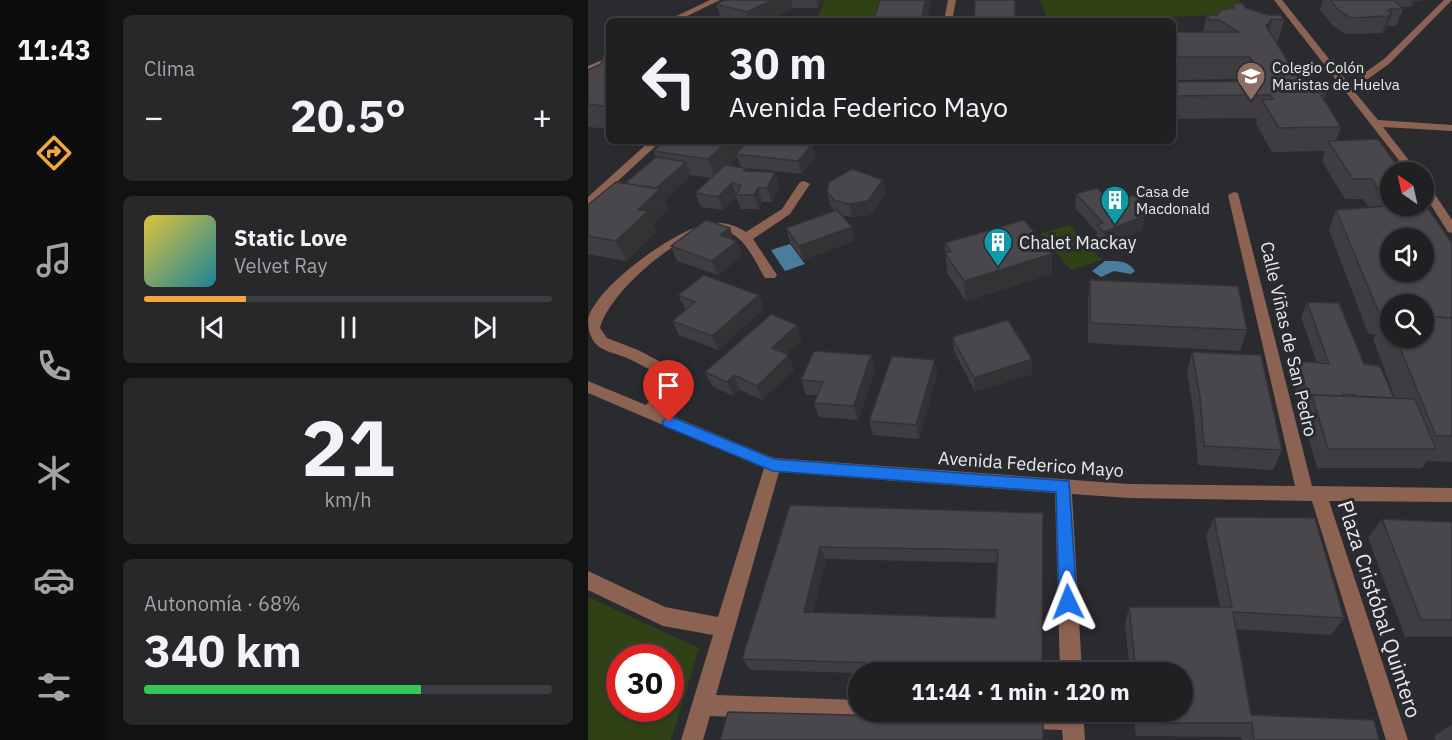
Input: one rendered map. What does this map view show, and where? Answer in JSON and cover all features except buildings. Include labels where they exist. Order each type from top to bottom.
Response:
[{"type":"street","points":[[677,18],[716,0]]},
{"type":"street","points":[[949,18],[952,0]]},
{"type":"street","points":[[1278,0],[1405,162]]},
{"type":"street","points":[[1348,89],[1387,61],[1448,0]]},
{"type":"street","points":[[700,18],[726,6]]},
{"type":"street","points":[[588,59],[606,50]]},
{"type":"street","points":[[588,69],[606,61]]},
{"type":"street","points":[[1375,123],[1452,128]]},
{"type":"street","points":[[588,203],[653,144]]},
{"type":"street","points":[[747,237],[786,211],[804,184]]},
{"type":"street","name":"Calle Viñas de San Pedro","points":[[1234,195],[1311,493]]},
{"type":"street","points":[[1434,201],[1452,229]]},
{"type":"street","points":[[648,413],[670,391],[669,373],[633,354],[602,342],[593,328],[597,314],[614,293],[644,264],[693,232],[724,226],[747,237],[770,275]]},
{"type":"street","name":"Avenida Federico Mayo","points":[[588,387],[773,465],[1129,491],[1452,495]]},
{"type":"street","points":[[692,740],[773,465]]},
{"type":"street","points":[[1063,486],[1071,662]]},
{"type":"street","name":"Plaza Cristóbal Quintero","points":[[1311,493],[1396,740]]},
{"type":"street","points":[[588,580],[663,616],[725,628]]},
{"type":"street","points":[[703,705],[848,711]]},
{"type":"street","points":[[1056,722],[1073,723]]},
{"type":"green space","points":[[825,0],[890,0],[884,18],[777,18],[818,17]]},
{"type":"green space","points":[[1040,0],[1239,0],[1251,14],[1135,18],[1047,18]]},
{"type":"green space","points":[[1069,225],[1102,260],[1071,270],[1040,234]]},
{"type":"green space","points":[[588,597],[699,648],[684,697],[684,644],[606,644],[606,722],[676,722],[671,740],[588,740]]},
{"type":"water","points":[[790,244],[805,264],[785,271],[771,250]]},
{"type":"water","points":[[1105,261],[1126,263],[1135,271],[1131,274],[1114,271],[1101,277],[1092,271]]},
{"type":"place","name":"Colegio Colón Maristas de Huelva","points":[[1251,102]]},
{"type":"place","name":"Casa de Macdonald","points":[[1115,226]]},
{"type":"place","name":"Chalet Mackay","points":[[998,268]]},
{"type":"route","points":[[669,422],[773,465],[1063,486],[1068,602]]}]
